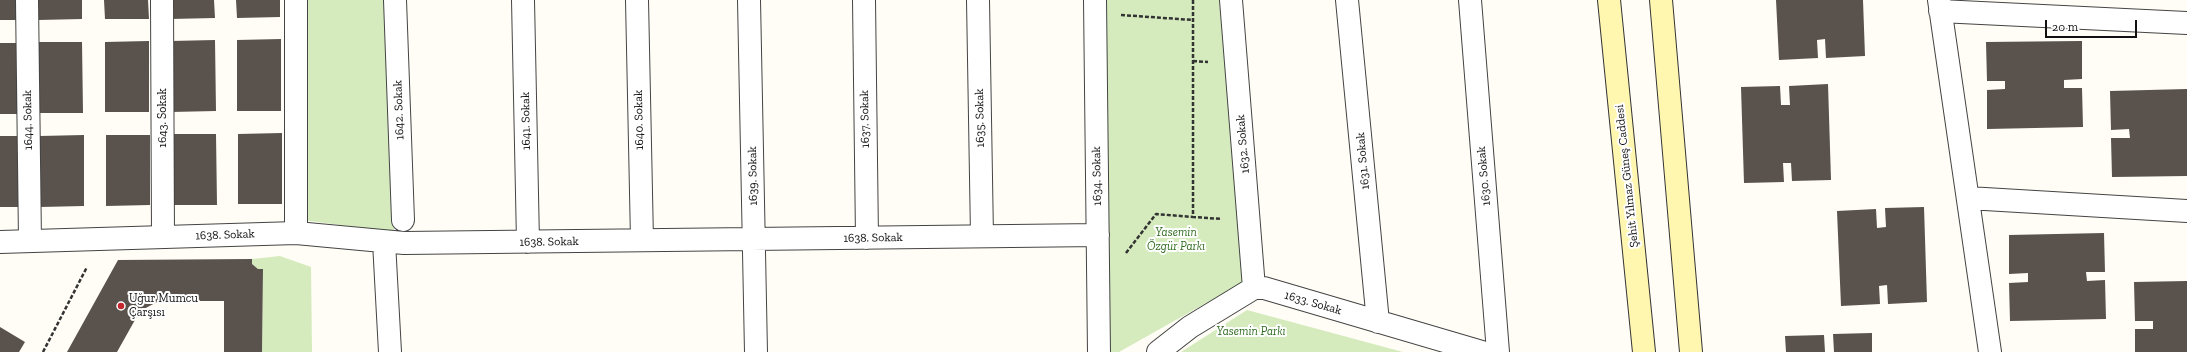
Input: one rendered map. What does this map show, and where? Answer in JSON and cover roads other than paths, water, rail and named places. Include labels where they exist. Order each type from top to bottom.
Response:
[{"type":"main road","name":"Şehit Yılmaz Güneş Caddesi","points":[[1610,0],[1644,352]]},
{"type":"main road","points":[[1661,0],[1691,352]]},
{"type":"street","name":"1644. Sokak","points":[[27,0],[30,241]]},
{"type":"street","name":"1643. Sokak","points":[[162,0],[163,237]]},
{"type":"street","points":[[296,0],[296,233]]},
{"type":"street","name":"1642. Sokak","points":[[394,0],[403,220]]},
{"type":"street","name":"1641. Sokak","points":[[523,0],[528,242]]},
{"type":"street","name":"1640. Sokak","points":[[637,0],[642,240]]},
{"type":"street","name":"1639. Sokak","points":[[749,0],[756,352]]},
{"type":"street","name":"1637. Sokak","points":[[864,0],[867,238]]},
{"type":"street","name":"1635. Sokak","points":[[978,0],[982,236]]},
{"type":"street","name":"1632. Sokak","points":[[1231,0],[1254,288]]},
{"type":"street","name":"1631. Sokak","points":[[1347,0],[1378,322]]},
{"type":"street","name":"1630. Sokak","points":[[1470,0],[1498,352]]},
{"type":"street","points":[[1990,352],[1939,5],[2187,23]]},
{"type":"street","name":"1634. Sokak","points":[[1095,7],[1099,352]]},
{"type":"street","points":[[1968,198],[2187,211]]},
{"type":"street","name":"1638. Sokak","points":[[0,242],[296,233],[404,243],[1098,235]]},
{"type":"street","points":[[384,242],[390,352]]},
{"type":"street","points":[[1158,352],[1190,327],[1254,288]]},
{"type":"street","name":"1633. Sokak","points":[[1254,288],[1264,288],[1482,352]]},
{"type":"place","name":"Uğur Mumcu Çarşısı","points":[[121,306]]},
{"type":"park label","name":"Yasemin Özgür Parkı","points":[[1176,240]]},
{"type":"park label","name":"Yasemin Parkı","points":[[1251,332]]}]
